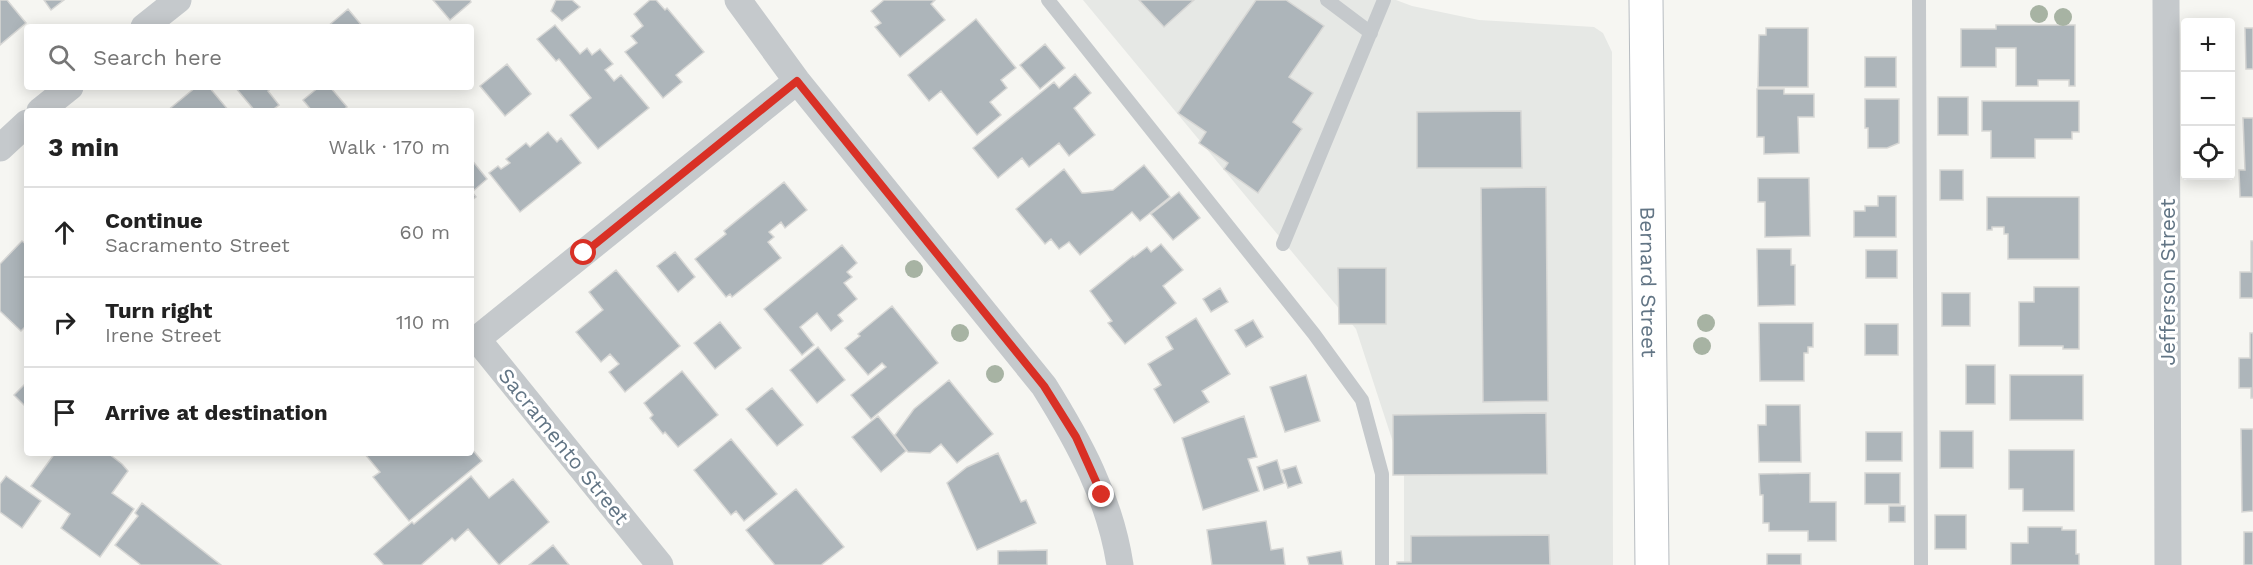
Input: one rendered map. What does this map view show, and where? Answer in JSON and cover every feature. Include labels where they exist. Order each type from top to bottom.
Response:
[{"type":"street","points":[[148,24],[178,0]]},
{"type":"street","points":[[738,0],[797,81],[1044,386],[1076,437],[1102,495],[1120,565]]},
{"type":"street","name":"Bernard Street","points":[[1646,0],[1652,565]]},
{"type":"street","name":"Jefferson Street","points":[[2166,0],[2168,565]]},
{"type":"street","name":"Sacramento Street","points":[[660,565],[477,339],[797,81]]},
{"type":"street","points":[[44,108],[66,90]]},
{"type":"street","points":[[0,148],[24,126]]},
{"type":"lane","points":[[1048,0],[1314,334],[1362,400],[1382,474],[1382,565]]},
{"type":"lane","points":[[1327,0],[1371,33]]},
{"type":"lane","points":[[1283,244],[1384,0]]},
{"type":"lane","points":[[1919,0],[1921,565]]},
{"type":"shaded area","points":[[1083,0],[1396,0],[1412,6],[1479,20],[1594,27],[1603,33],[1612,52],[1613,565],[1404,565],[1404,476],[1356,329]]},
{"type":"building","points":[[0,0],[7,0],[26,23],[0,45]]},
{"type":"building","points":[[44,0],[64,0],[51,10]]},
{"type":"building","points":[[433,0],[470,0],[471,2],[450,20]]},
{"type":"building","points":[[556,0],[572,0],[580,7],[562,21],[551,11]]},
{"type":"building","points":[[650,0],[656,0],[665,10],[667,8],[704,52],[676,75],[682,82],[663,98],[625,52],[637,43],[631,36],[643,26],[634,14]]},
{"type":"building","points":[[884,0],[935,0],[931,4],[945,20],[900,57],[875,27],[881,23],[871,11]]},
{"type":"building","points":[[1139,0],[1194,0],[1164,27]]},
{"type":"building","points":[[1256,0],[1286,0],[1324,26],[1289,77],[1313,93],[1293,122],[1302,129],[1258,193],[1224,169],[1228,163],[1199,143],[1206,132],[1178,113]]},
{"type":"building","points":[[348,9],[360,24],[330,24]]},
{"type":"building","points":[[976,19],[1016,68],[1001,80],[1007,88],[990,102],[1001,115],[977,135],[941,91],[929,101],[908,75]]},
{"type":"building","points":[[555,25],[580,54],[587,48],[592,55],[600,49],[613,64],[605,70],[614,81],[621,75],[649,108],[598,149],[570,115],[591,98],[559,59],[556,61],[537,39]]},
{"type":"building","points":[[1996,25],[2075,25],[2075,86],[2069,86],[2069,80],[2038,80],[2038,86],[2016,86],[2016,48],[1996,48],[1996,67],[1961,67],[1961,29],[1996,29]]},
{"type":"building","points":[[1766,28],[1808,28],[1808,87],[1758,87],[1759,35],[1766,35]]},
{"type":"building","points":[[2245,28],[2253,28],[2253,69],[2246,69]]},
{"type":"building","points":[[1045,44],[1065,68],[1040,89],[1020,65]]},
{"type":"building","points":[[1865,57],[1896,57],[1896,87],[1865,87]]},
{"type":"building","points":[[507,64],[531,94],[505,116],[480,86]]},
{"type":"building","points":[[1075,74],[1091,93],[1074,108],[1095,135],[1069,156],[1059,143],[1029,167],[1022,158],[998,178],[973,148],[1054,82],[1059,88]]},
{"type":"building","points":[[1757,89],[1784,89],[1784,94],[1814,94],[1814,117],[1798,117],[1799,153],[1764,154],[1764,137],[1757,137]]},
{"type":"building","points":[[192,90],[212,90],[226,108],[171,108]]},
{"type":"building","points":[[238,90],[269,90],[279,105],[275,108],[252,108]]},
{"type":"building","points":[[315,90],[333,90],[347,107],[310,108],[303,100]]},
{"type":"building","points":[[1938,97],[1968,97],[1968,135],[1938,135]]},
{"type":"building","points":[[1865,99],[1899,99],[1899,143],[1887,148],[1868,148]]},
{"type":"building","points":[[1982,101],[2079,101],[2079,132],[2072,132],[2072,139],[2035,139],[2035,158],[1991,158],[1991,131],[1982,131]]},
{"type":"building","points":[[1521,111],[1522,168],[1417,168],[1417,112]]},
{"type":"building","points":[[2243,118],[2253,118],[2253,197],[2240,197],[2239,170],[2245,170]]},
{"type":"building","points":[[548,132],[557,142],[561,138],[581,163],[520,212],[489,173],[498,166],[501,169],[510,163],[506,159],[526,143],[530,147]]},
{"type":"building","points":[[474,163],[487,179],[474,190]]},
{"type":"building","points":[[1144,165],[1170,197],[1140,221],[1132,212],[1080,255],[1069,242],[1059,249],[1051,239],[1045,244],[1016,209],[1064,169],[1082,193],[1085,193],[1113,190]]},
{"type":"building","points":[[1940,170],[1963,170],[1963,200],[1940,200]]},
{"type":"building","points":[[1758,178],[1809,178],[1810,236],[1765,237],[1765,202],[1758,202]]},
{"type":"building","points":[[784,182],[807,210],[785,228],[781,222],[769,232],[774,237],[768,242],[781,258],[732,297],[730,294],[726,297],[695,259],[726,234],[724,231]]},
{"type":"building","points":[[1546,187],[1548,401],[1483,402],[1481,188]]},
{"type":"building","points":[[1179,192],[1200,218],[1173,240],[1151,214]]},
{"type":"building","points":[[1878,196],[1896,196],[1896,237],[1854,237],[1854,211],[1865,211],[1865,206],[1878,206]]},
{"type":"building","points":[[1987,197],[2079,197],[2079,259],[2008,259],[2008,234],[2004,234],[2004,227],[1992,227],[1992,230],[1987,230]]},
{"type":"building","points":[[22,241],[24,243],[24,328],[21,331],[0,311],[0,264]]},
{"type":"building","points":[[2251,241],[2253,241],[2253,298],[2240,298],[2240,272],[2251,272]]},
{"type":"building","points":[[1161,244],[1183,270],[1163,286],[1176,303],[1125,344],[1108,323],[1112,321],[1090,291],[1133,256],[1147,247],[1151,252]]},
{"type":"building","points":[[842,245],[857,263],[847,272],[852,277],[844,283],[857,299],[838,315],[843,321],[831,331],[817,313],[800,327],[814,345],[802,355],[764,309]]},
{"type":"building","points":[[1757,249],[1791,249],[1791,265],[1795,265],[1795,305],[1758,306]]},
{"type":"building","points":[[1866,250],[1897,250],[1897,278],[1866,278]]},
{"type":"building","points":[[675,252],[695,277],[678,292],[657,266]]},
{"type":"building","points":[[1338,268],[1386,268],[1386,324],[1339,324]]},
{"type":"building","points":[[616,270],[680,346],[625,392],[609,372],[619,364],[610,354],[601,362],[576,332],[603,310],[589,292]]},
{"type":"building","points":[[2034,287],[2079,287],[2079,349],[2063,349],[2063,346],[2019,346],[2019,302],[2034,302]]},
{"type":"building","points":[[1220,288],[1228,302],[1211,312],[1203,299]]},
{"type":"building","points":[[1942,293],[1970,293],[1970,326],[1942,326]]},
{"type":"building","points":[[892,306],[938,363],[871,419],[851,395],[886,367],[882,363],[868,375],[845,348]]},
{"type":"building","points":[[1196,318],[1230,374],[1202,391],[1209,402],[1174,423],[1154,389],[1161,385],[1148,364],[1173,349],[1166,337]]},
{"type":"building","points":[[1253,320],[1263,337],[1246,347],[1235,330]]},
{"type":"building","points":[[720,322],[741,348],[715,369],[694,343]]},
{"type":"building","points":[[1759,323],[1813,323],[1813,347],[1808,347],[1808,353],[1804,353],[1804,381],[1760,381]]},
{"type":"building","points":[[1865,324],[1898,324],[1898,355],[1865,355]]},
{"type":"building","points":[[2250,333],[2253,333],[2253,398],[2251,398],[2251,388],[2239,388],[2239,358],[2250,358]]},
{"type":"building","points":[[818,347],[845,380],[817,403],[790,370]]},
{"type":"building","points":[[1966,365],[1995,365],[1995,404],[1966,404]]},
{"type":"building","points":[[682,371],[718,415],[678,447],[650,418],[653,415],[644,403]]},
{"type":"building","points":[[1306,375],[1320,421],[1285,432],[1270,387]]},
{"type":"building","points":[[2010,375],[2083,375],[2083,420],[2010,420]]},
{"type":"building","points":[[949,380],[993,434],[957,463],[941,444],[930,453],[908,452],[895,435],[914,409]]},
{"type":"building","points":[[24,385],[24,405],[14,395]]},
{"type":"building","points":[[772,388],[803,425],[777,446],[746,409]]},
{"type":"building","points":[[1766,405],[1800,405],[1801,462],[1759,462],[1758,425],[1766,425]]},
{"type":"building","points":[[1546,413],[1547,474],[1393,475],[1393,415]]},
{"type":"building","points":[[878,416],[906,451],[881,472],[852,437]]},
{"type":"building","points":[[1244,416],[1257,457],[1248,459],[1259,491],[1203,510],[1182,438]]},
{"type":"building","points":[[2241,429],[2253,429],[2253,511],[2242,512]]},
{"type":"building","points":[[1940,431],[1973,431],[1973,468],[1940,468]]},
{"type":"building","points":[[1866,432],[1902,432],[1902,461],[1866,461]]},
{"type":"building","points":[[731,439],[777,494],[744,521],[736,511],[731,515],[694,470]]},
{"type":"building","points":[[2009,450],[2074,450],[2074,511],[2023,511],[2023,489],[2009,489]]},
{"type":"building","points":[[474,452],[482,461],[409,521],[373,477],[380,472],[367,456],[474,456]]},
{"type":"building","points":[[998,453],[1021,502],[1026,500],[1036,523],[977,550],[947,483],[967,467]]},
{"type":"building","points":[[53,456],[112,456],[128,471],[112,493],[134,509],[100,557],[61,528],[70,514],[31,486]]},
{"type":"building","points":[[1277,460],[1284,483],[1264,490],[1257,467]]},
{"type":"building","points":[[1296,466],[1302,483],[1288,488],[1282,470]]},
{"type":"building","points":[[1810,473],[1810,502],[1836,502],[1836,541],[1808,541],[1808,531],[1769,531],[1769,523],[1763,523],[1763,495],[1760,495],[1759,474]]},
{"type":"building","points":[[1865,473],[1900,473],[1900,504],[1865,504]]},
{"type":"building","points":[[6,476],[41,501],[22,528],[0,512],[0,484]]},
{"type":"building","points":[[471,476],[489,498],[513,479],[549,522],[499,565],[468,529],[455,541],[452,538],[421,565],[384,565],[374,554],[412,522],[414,524]]},
{"type":"building","points":[[796,489],[844,547],[821,565],[775,565],[746,530]]},
{"type":"building","points":[[142,503],[221,565],[141,565],[115,545],[138,516],[135,513]]},
{"type":"building","points":[[1889,506],[1905,506],[1905,522],[1889,522]]},
{"type":"building","points":[[1935,515],[1966,515],[1966,549],[1935,549]]},
{"type":"building","points":[[1266,521],[1271,550],[1283,548],[1285,565],[1212,565],[1207,530]]},
{"type":"building","points":[[2028,527],[2062,527],[2062,530],[2076,530],[2076,554],[2079,554],[2079,565],[2011,565],[2011,543],[2028,543]]},
{"type":"building","points":[[2244,532],[2253,532],[2253,565],[2244,565]]},
{"type":"building","points":[[1549,535],[1550,565],[1397,565],[1397,562],[1411,562],[1411,536]]},
{"type":"building","points":[[553,545],[569,565],[529,565]]},
{"type":"building","points":[[1047,550],[1047,565],[998,565],[998,551]]},
{"type":"building","points":[[1341,551],[1343,565],[1309,565],[1307,557]]},
{"type":"building","points":[[1767,554],[1801,554],[1801,565],[1767,565]]},
{"type":"route","points":[[584,253],[797,81],[1044,386],[1076,437],[1102,495]]}]
